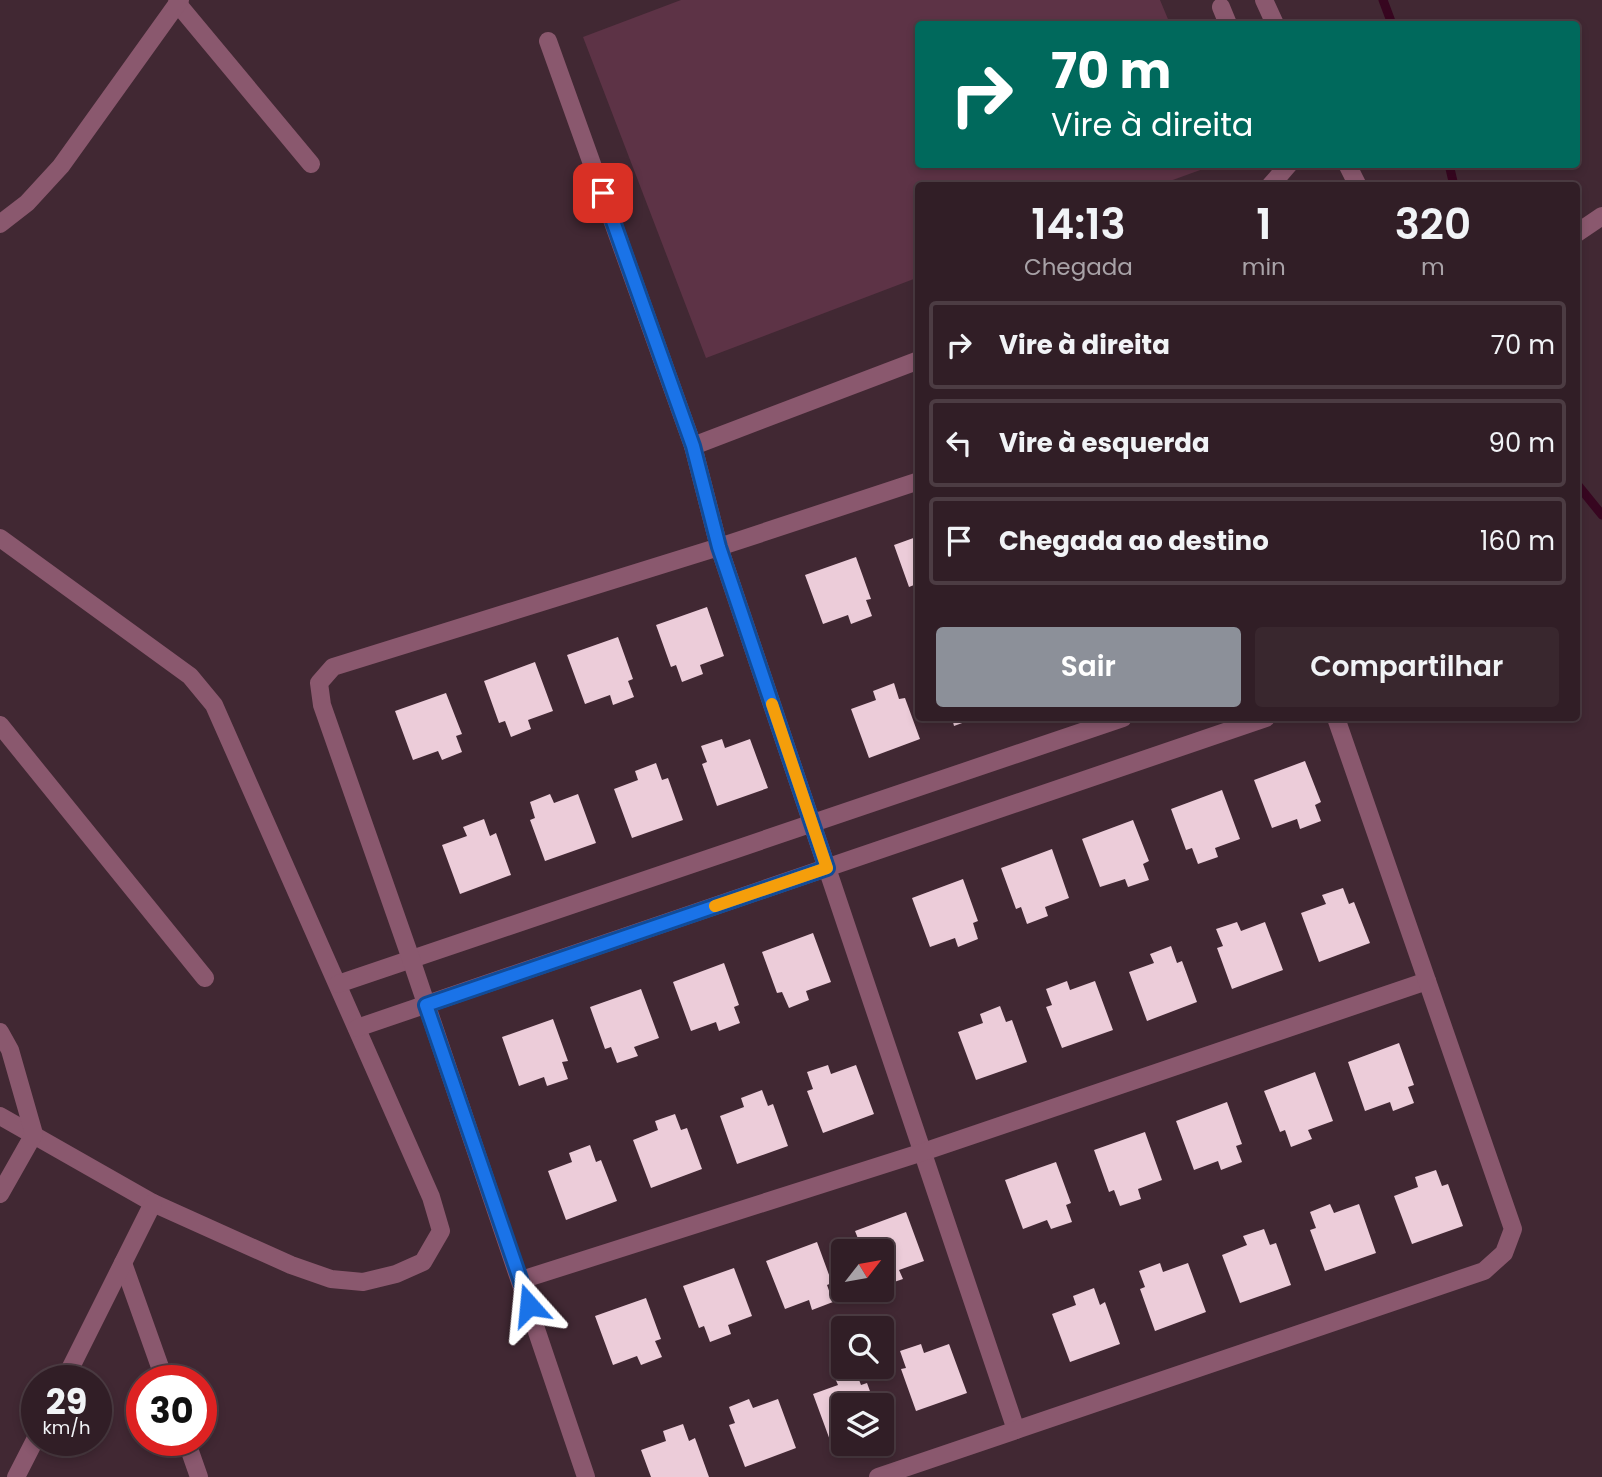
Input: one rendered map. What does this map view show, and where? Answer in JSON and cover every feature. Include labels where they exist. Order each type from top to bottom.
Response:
[{"type":"street","points":[[1264,0],[1274,21]]},
{"type":"street","points":[[0,224],[27,204],[61,166],[179,2],[311,164]]},
{"type":"street","points":[[1220,7],[1227,21]]},
{"type":"street","points":[[548,41],[693,446],[719,547],[1016,1430]]},
{"type":"street","points":[[1273,182],[1286,168]]},
{"type":"street","points":[[1580,231],[1602,216]]},
{"type":"street","points":[[693,446],[915,362]]},
{"type":"street","points":[[586,1477],[521,1280],[322,705],[319,683],[333,667],[719,547],[915,482]]},
{"type":"street","points":[[0,538],[190,676],[214,705],[357,1028],[441,1231],[423,1262],[396,1274],[363,1282],[331,1279],[291,1265],[153,1203],[0,1116]]},
{"type":"street","points":[[338,984],[1114,721]]},
{"type":"street","points":[[357,1028],[1257,721]]},
{"type":"street","points":[[878,1477],[1484,1271],[1504,1253],[1513,1229],[1337,721]]},
{"type":"street","points":[[0,725],[205,978]]},
{"type":"street","points":[[521,1280],[923,1152],[1427,981]]},
{"type":"street","points":[[0,1032],[10,1050],[34,1134],[0,1194]]},
{"type":"street","points":[[72,1365],[153,1203]]},
{"type":"street","points":[[123,1263],[159,1365]]},
{"type":"street","points":[[16,1477],[27,1456]]},
{"type":"street","points":[[192,1456],[199,1477]]},
{"type":"shaded area","points":[[681,0],[1160,0],[1169,21],[915,21],[915,168],[1206,168],[1167,182],[915,182],[915,279],[706,358],[583,37]]},
{"type":"building","points":[[915,537],[915,587],[914,585],[909,587],[894,545]]},
{"type":"building","points":[[856,557],[871,599],[866,600],[872,616],[851,624],[848,615],[823,624],[805,575]]},
{"type":"building","points":[[707,607],[724,656],[700,665],[703,674],[682,682],[676,665],[671,667],[656,625]]},
{"type":"building","points":[[618,637],[633,679],[628,681],[634,697],[613,705],[610,695],[585,704],[567,655]]},
{"type":"building","points":[[535,662],[553,711],[528,720],[531,729],[511,737],[505,721],[499,723],[484,681]]},
{"type":"building","points":[[894,683],[899,699],[905,698],[920,739],[869,758],[851,709],[876,700],[873,691]]},
{"type":"building","points":[[446,693],[462,734],[456,736],[462,752],[442,760],[438,751],[413,760],[395,711]]},
{"type":"building","points":[[953,721],[968,721],[954,726]]},
{"type":"building","points":[[722,739],[725,748],[750,739],[768,788],[717,806],[702,764],[707,762],[701,746]]},
{"type":"building","points":[[1305,761],[1321,802],[1315,805],[1321,821],[1300,829],[1297,819],[1272,828],[1254,780]]},
{"type":"building","points":[[656,763],[662,780],[668,778],[683,820],[632,838],[614,789],[638,780],[635,771]]},
{"type":"building","points":[[1222,790],[1240,839],[1215,848],[1218,857],[1198,864],[1192,848],[1186,850],[1171,809]]},
{"type":"building","points":[[550,794],[554,803],[578,794],[596,843],[545,861],[530,820],[535,818],[530,802]]},
{"type":"building","points":[[484,819],[490,836],[496,833],[511,875],[460,894],[442,845],[467,836],[463,827]]},
{"type":"building","points":[[1133,820],[1149,861],[1143,864],[1149,880],[1128,887],[1125,879],[1100,887],[1082,839]]},
{"type":"building","points":[[1052,849],[1069,898],[1045,907],[1048,916],[1027,924],[1021,907],[1016,909],[1001,868]]},
{"type":"building","points":[[963,879],[978,921],[973,923],[978,939],[958,947],[955,938],[930,947],[912,898]]},
{"type":"building","points":[[1343,888],[1349,904],[1354,902],[1370,943],[1319,962],[1301,913],[1326,904],[1322,895]]},
{"type":"building","points":[[1237,922],[1241,931],[1265,922],[1283,970],[1232,989],[1217,948],[1223,946],[1216,929]]},
{"type":"building","points":[[813,933],[831,982],[806,991],[809,1000],[789,1008],[782,992],[777,993],[762,952]]},
{"type":"building","points":[[1171,946],[1177,963],[1182,961],[1197,1002],[1147,1021],[1129,972],[1154,963],[1150,954]]},
{"type":"building","points":[[724,963],[739,1005],[734,1007],[740,1023],[719,1031],[716,1022],[691,1031],[673,982]]},
{"type":"building","points":[[1067,981],[1070,990],[1095,981],[1113,1030],[1062,1048],[1046,1007],[1052,1005],[1046,989]]},
{"type":"building","points":[[641,989],[659,1038],[634,1047],[638,1056],[617,1063],[611,1047],[605,1049],[590,1007]]},
{"type":"building","points":[[1000,1006],[1006,1022],[1012,1020],[1027,1062],[976,1080],[958,1032],[983,1023],[980,1014]]},
{"type":"building","points":[[553,1019],[568,1061],[562,1062],[568,1079],[547,1086],[544,1077],[519,1086],[502,1037]]},
{"type":"building","points":[[1399,1043],[1414,1085],[1408,1087],[1414,1103],[1393,1111],[1390,1102],[1365,1111],[1348,1062]]},
{"type":"building","points":[[828,1065],[831,1074],[856,1065],[874,1114],[823,1133],[807,1091],[813,1089],[807,1072]]},
{"type":"building","points":[[1315,1072],[1333,1121],[1308,1130],[1312,1139],[1291,1147],[1285,1130],[1280,1132],[1264,1091]]},
{"type":"building","points":[[762,1090],[768,1106],[773,1104],[788,1146],[737,1164],[720,1116],[744,1107],[741,1098]]},
{"type":"building","points":[[1227,1102],[1242,1144],[1236,1146],[1242,1162],[1221,1170],[1218,1161],[1194,1170],[1176,1121]]},
{"type":"building","points":[[675,1114],[681,1130],[687,1128],[702,1169],[651,1188],[633,1140],[658,1130],[655,1121]]},
{"type":"building","points":[[1145,1132],[1162,1180],[1138,1189],[1141,1199],[1120,1206],[1114,1190],[1109,1192],[1094,1150]]},
{"type":"building","points":[[590,1145],[596,1162],[601,1160],[617,1201],[566,1220],[548,1171],[572,1162],[569,1153]]},
{"type":"building","points":[[1056,1162],[1071,1203],[1066,1205],[1072,1222],[1051,1229],[1047,1220],[1023,1229],[1005,1180]]},
{"type":"building","points":[[1436,1170],[1442,1186],[1448,1184],[1463,1226],[1412,1244],[1394,1196],[1418,1187],[1415,1177]]},
{"type":"building","points":[[1330,1204],[1334,1213],[1359,1204],[1376,1253],[1325,1271],[1310,1230],[1316,1228],[1310,1212]]},
{"type":"building","points":[[906,1212],[924,1261],[899,1270],[903,1279],[894,1282],[894,1239],[858,1239],[855,1231]]},
{"type":"building","points":[[1264,1229],[1270,1245],[1276,1243],[1291,1285],[1240,1303],[1222,1255],[1247,1245],[1243,1236]]},
{"type":"building","points":[[817,1242],[831,1280],[827,1285],[833,1302],[812,1310],[809,1300],[785,1309],[766,1261]]},
{"type":"building","points":[[1160,1263],[1163,1272],[1188,1263],[1206,1312],[1155,1331],[1140,1289],[1145,1287],[1139,1271]]},
{"type":"building","points":[[734,1268],[752,1316],[728,1325],[731,1334],[710,1342],[704,1326],[699,1328],[683,1286]]},
{"type":"building","points":[[1094,1288],[1100,1305],[1105,1302],[1120,1344],[1070,1362],[1052,1314],[1076,1305],[1073,1296]]},
{"type":"building","points":[[646,1298],[661,1339],[655,1341],[662,1357],[641,1365],[637,1356],[613,1365],[595,1316]]},
{"type":"building","points":[[921,1344],[924,1353],[949,1344],[967,1393],[916,1411],[901,1369],[906,1368],[900,1351]]},
{"type":"building","points":[[835,1379],[859,1379],[861,1385],[867,1383],[871,1393],[831,1393],[831,1443],[813,1394],[838,1385]]},
{"type":"building","points":[[749,1399],[753,1408],[778,1399],[796,1448],[745,1467],[729,1425],[735,1423],[729,1407]]},
{"type":"building","points":[[683,1424],[689,1441],[695,1438],[709,1477],[651,1477],[641,1450],[666,1441],[663,1431]]},
{"type":"waterway","points":[[1383,0],[1391,21]]},
{"type":"waterway","points":[[1450,168],[1453,182]]},
{"type":"waterway","points":[[1580,488],[1602,515]]},
{"type":"slow traffic","points":[[715,906],[827,868],[772,704]]},
{"type":"route","points":[[529,1305],[426,1005],[827,868],[719,547],[693,446],[603,193]]}]
